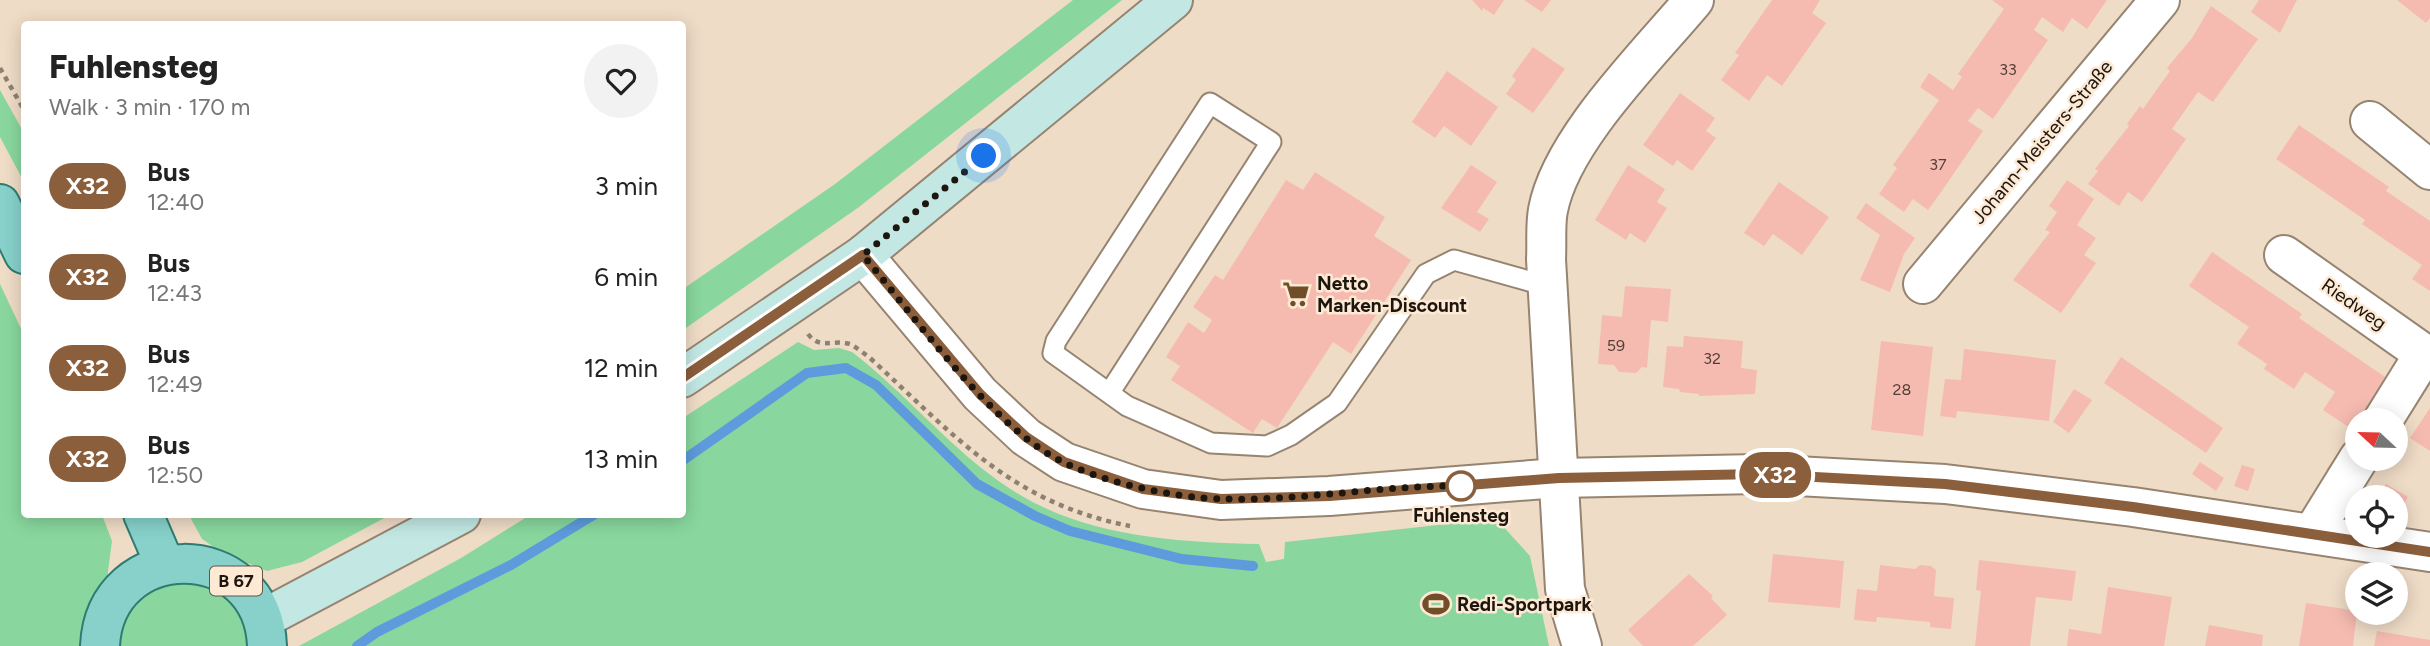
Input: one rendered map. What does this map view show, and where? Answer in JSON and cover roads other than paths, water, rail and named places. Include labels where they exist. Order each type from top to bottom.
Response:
[{"type":"main road","points":[[686,375],[863,255],[1173,0]]},
{"type":"main road","points":[[0,204],[21,248]]},
{"type":"main road","points":[[145,518],[165,565]]},
{"type":"main road","points":[[265,633],[454,518]]},
{"type":"main road","name":"B 67","points":[[100,646],[106,617],[120,593],[140,575],[165,565],[190,563],[225,573],[252,598],[265,633]]},
{"type":"street","points":[[1582,646],[1565,589],[1547,286],[1548,210],[1561,170],[1583,134],[1694,0]]},
{"type":"street","name":"Johann-Meisters-Straße","points":[[1923,284],[2160,0]]},
{"type":"street","points":[[2370,121],[2430,170]]},
{"type":"street","points":[[863,255],[980,394],[1026,437],[1064,462],[1143,489],[1221,499],[1329,496],[1559,478],[1758,474],[1945,484],[2430,552]]},
{"type":"street","name":"Riedweg","points":[[2284,255],[2427,356],[2391,408]]},
{"type":"street","points":[[2312,534],[2351,471]]},
{"type":"lane","points":[[1110,392],[1271,142],[1210,103],[1056,341],[1053,353],[1127,406],[1211,443],[1267,446],[1291,435],[1337,403],[1426,274],[1454,260],[1547,286]]},
{"type":"waterway","points":[[686,458],[807,373],[846,368],[876,385],[977,484],[1035,516],[1070,531],[1182,559],[1253,566]]},
{"type":"waterway","points":[[357,646],[377,632],[511,565],[588,518]]},
{"type":"place","name":"Netto Marken-Discount","points":[[1296,294]]},
{"type":"place","name":"Fuhlensteg","points":[[1461,486]]},
{"type":"place","name":"Redi-Sportpark","points":[[1436,604]]}]
